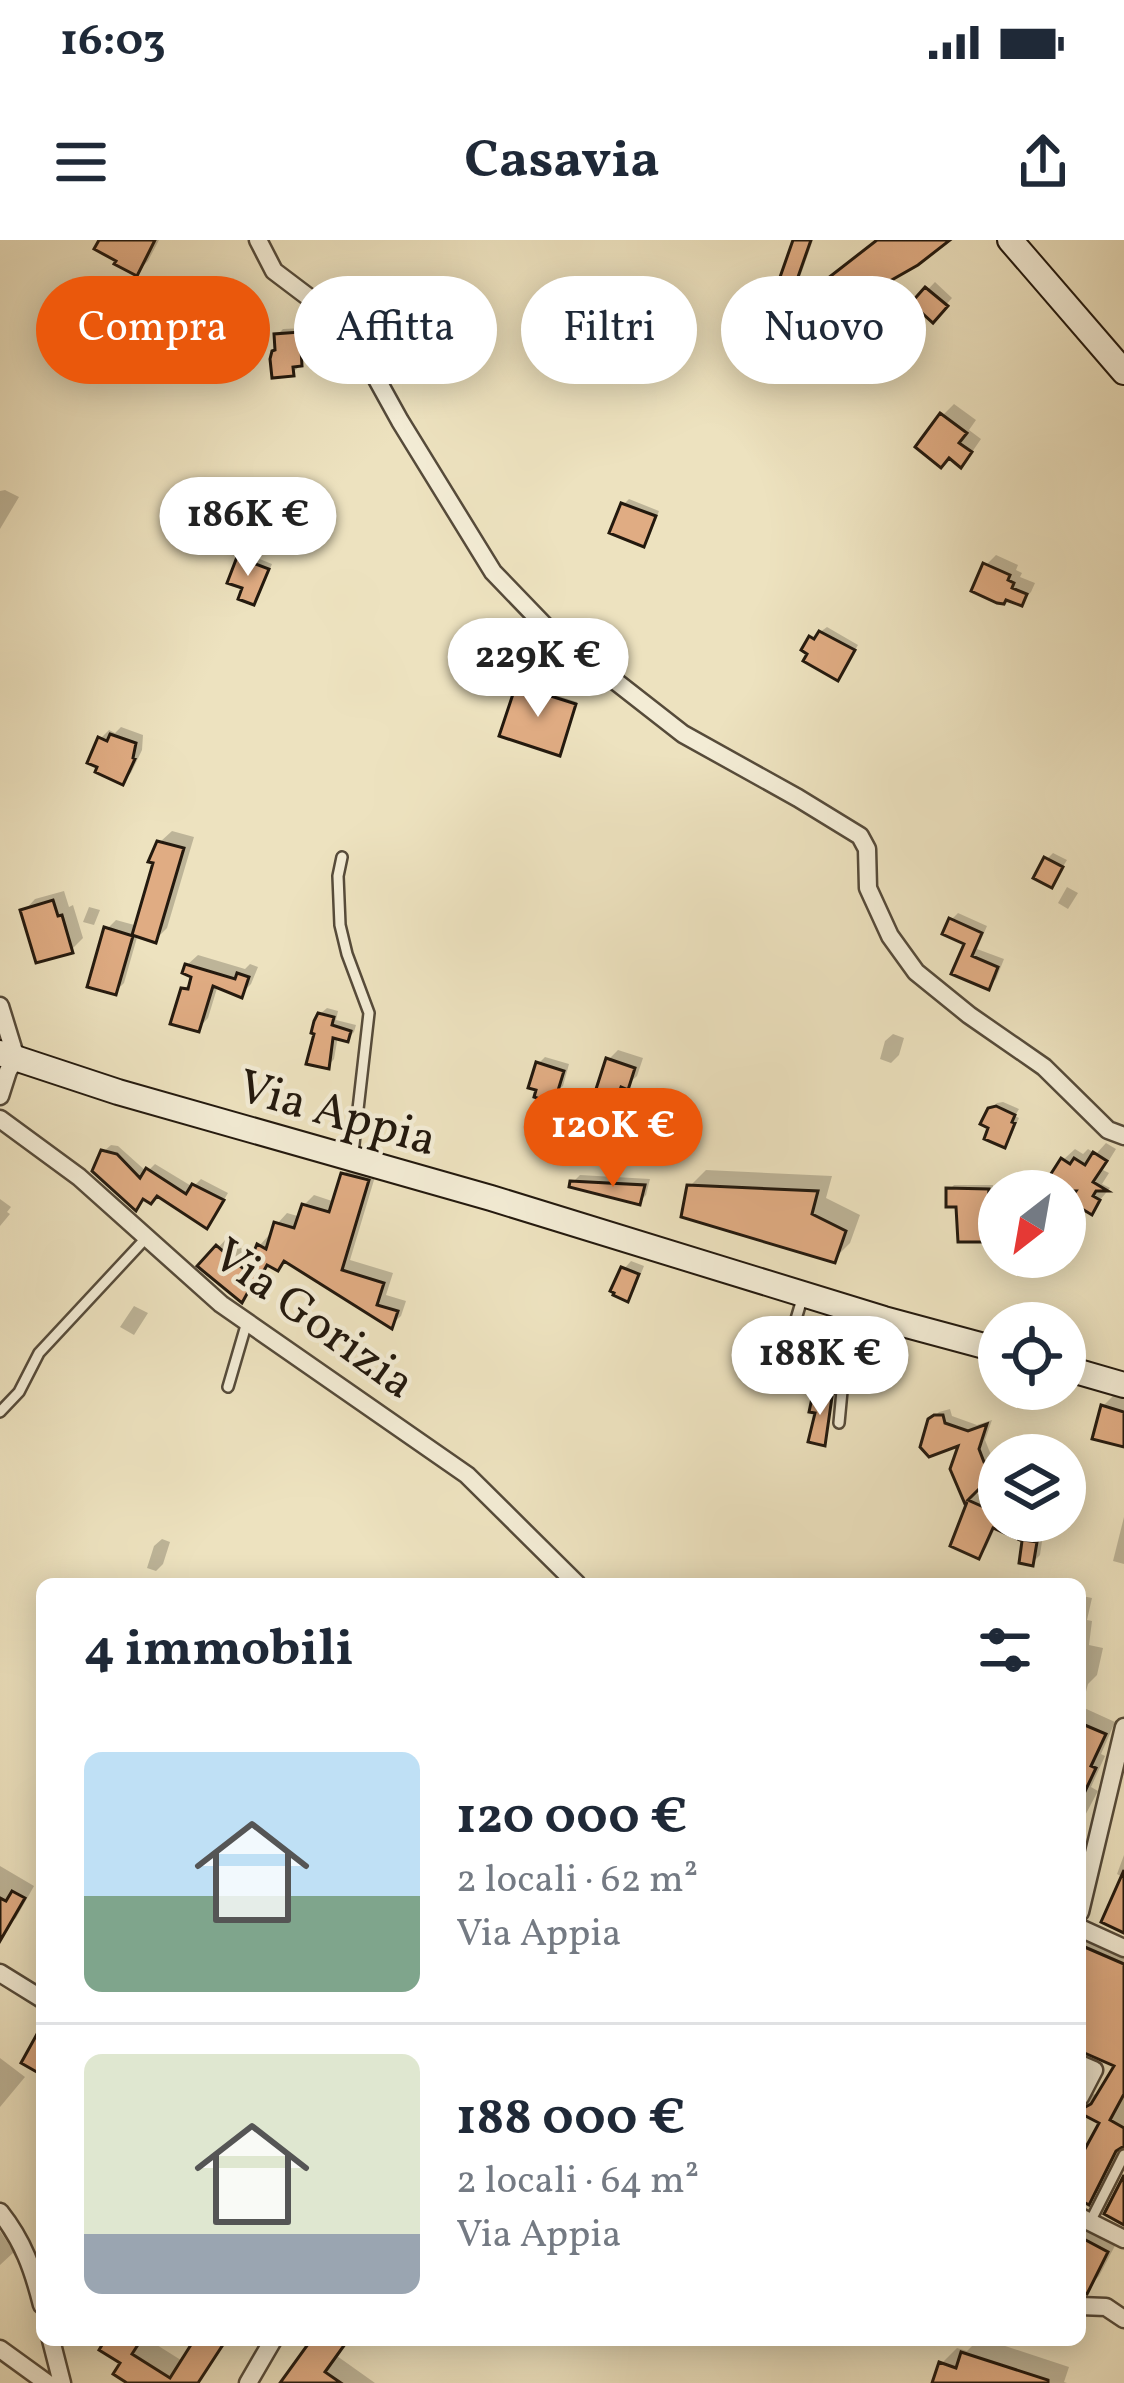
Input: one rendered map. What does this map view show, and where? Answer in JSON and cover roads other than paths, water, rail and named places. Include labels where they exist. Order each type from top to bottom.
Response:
[{"type":"main road","points":[[1010,240],[1124,372]]},
{"type":"main road","name":"Via Appia","points":[[8,1055],[118,1092],[978,1344]]},
{"type":"main road","points":[[1086,1374],[1124,1384]]},
{"type":"street","points":[[258,240],[274,271],[348,327],[493,572],[546,627],[683,734],[860,836],[867,849],[868,888],[890,936],[916,972],[1044,1067],[1108,1130],[1124,1136]]},
{"type":"street","points":[[0,1006],[8,1055],[0,1096]]},
{"type":"street","name":"Via Gorizia","points":[[0,1119],[79,1178],[221,1304],[467,1474],[571,1578]]},
{"type":"street","points":[[1086,1887],[1124,1727]]},
{"type":"street","points":[[1086,1931],[1124,1948]]},
{"type":"street","points":[[0,1973],[36,1995]]},
{"type":"street","points":[[0,2212],[25,2248],[36,2285]]},
{"type":"street","points":[[1086,2220],[1124,2240]]},
{"type":"street","points":[[1086,2306],[1106,2307],[1124,2319]]},
{"type":"street","points":[[53,2346],[62,2383]]},
{"type":"street","points":[[248,2383],[270,2346]]},
{"type":"street","points":[[0,2349],[47,2383]]},
{"type":"lane","points":[[342,856],[340,925],[368,1012],[353,1159]]},
{"type":"lane","points":[[0,1412],[19,1392],[39,1353],[147,1237]]},
{"type":"lane","points":[[803,1294],[782,1366],[842,1391],[839,1423]]},
{"type":"lane","points":[[228,1387],[247,1322]]},
{"type":"lane","points":[[1086,2217],[1124,2156]]}]
